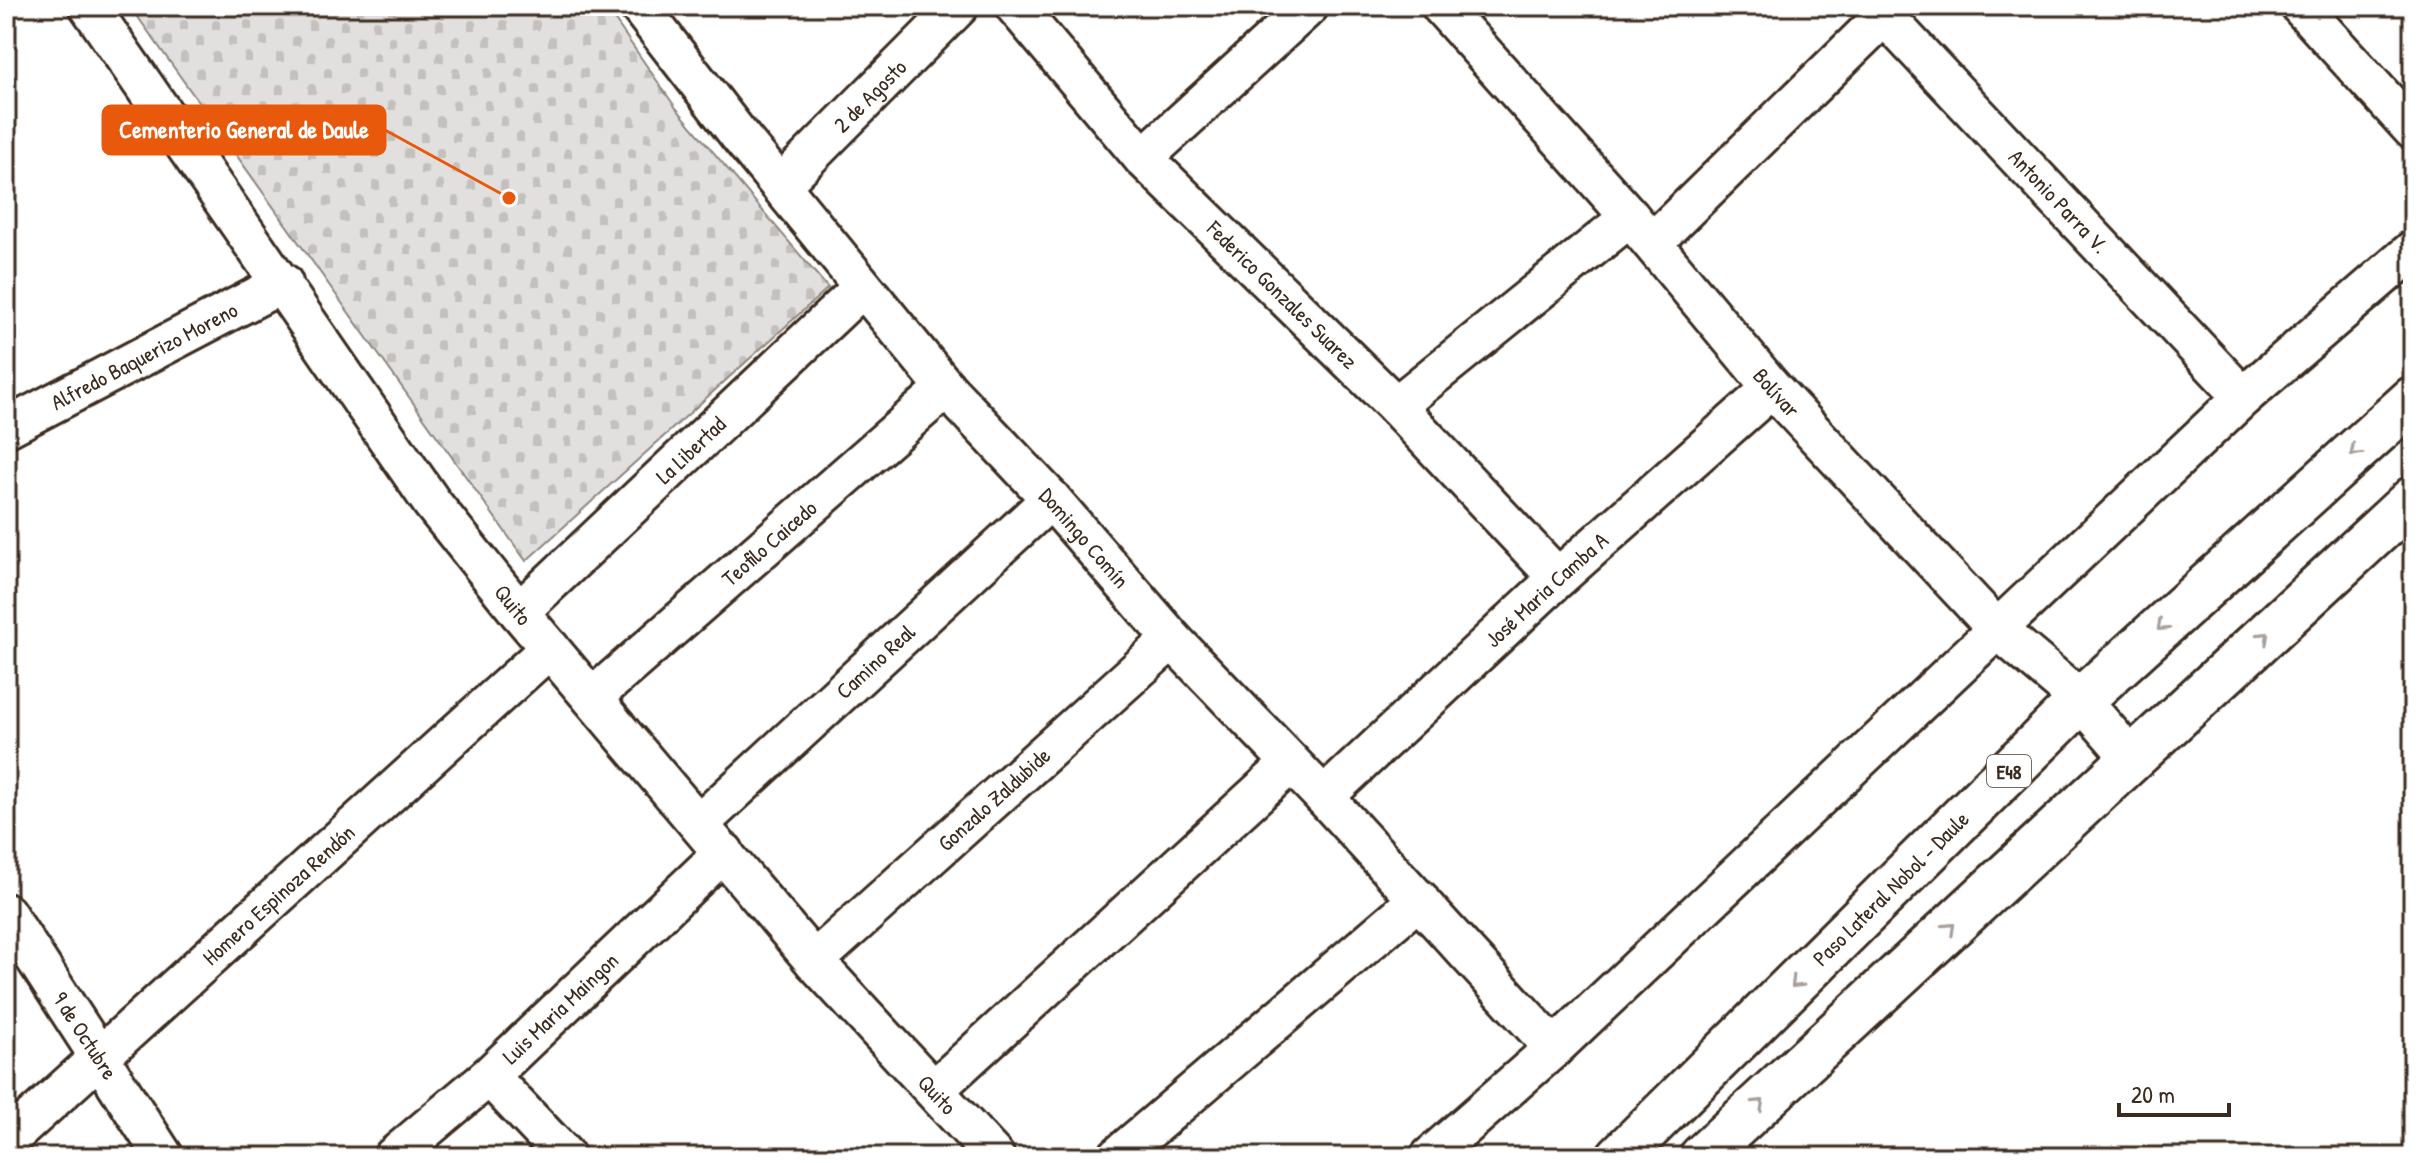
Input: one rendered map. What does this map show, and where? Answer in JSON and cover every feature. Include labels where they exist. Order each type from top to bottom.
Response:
[{"type":"main road","name":"Paso Lateral Nobol - Daule","points":[[1619,1157],[2081,700],[2413,399]]},
{"type":"main road","points":[[1702,1157],[2413,499]]},
{"type":"street","name":"Quito","points":[[89,6],[432,503],[519,612],[814,961],[995,1157]]},
{"type":"street","name":"Domingo Comín","points":[[639,6],[862,288],[946,388],[1051,499],[1172,639],[1324,797],[1554,1048]]},
{"type":"street","name":"2 de Agosto","points":[[781,185],[959,6]]},
{"type":"street","name":"Federico Gonzales Suarez","points":[[1015,6],[1143,158],[1396,406],[1558,578]]},
{"type":"street","points":[[1143,158],[1309,6]]},
{"type":"street","name":"Bolívar","points":[[1441,6],[1641,230],[1772,388],[1997,629],[2081,700],[2132,759]]},
{"type":"street","points":[[2300,6],[2413,130]]},
{"type":"street","points":[[1396,406],[1641,230],[1879,11]]},
{"type":"street","name":"Antonio Parra V.","points":[[1879,11],[2243,397]]},
{"type":"street","points":[[1430,1157],[1554,1048],[2243,397],[2413,250]]},
{"type":"street","name":"Alfredo Baquerizo Moreno","points":[[6,428],[283,283]]},
{"type":"street","name":"La Libertad","points":[[519,612],[862,288]]},
{"type":"street","name":"Teofilo Caicedo","points":[[593,697],[946,388]]},
{"type":"street","name":"José Maria Camba A","points":[[1324,797],[1558,578],[1772,388]]},
{"type":"street","name":"Camino Real","points":[[699,824],[1051,499]]},
{"type":"street","name":"Gonzalo Zaldubide","points":[[814,961],[1172,639]]},
{"type":"street","name":"Homero Espinoza Rendón","points":[[6,1142],[550,648]]},
{"type":"street","points":[[934,1090],[1291,763]]},
{"type":"street","name":"Luis Maria Maingon","points":[[393,1157],[489,1076],[724,852]]},
{"type":"street","points":[[1117,1157],[1419,899]]},
{"type":"street","name":"9 de Octubre","points":[[6,913],[164,1157]]},
{"type":"street","points":[[489,1076],[566,1157]]},
{"type":"green space","points":[[130,6],[605,6],[676,108],[828,288],[526,561]]},
{"type":"place","name":"Cementerio General de Daule","points":[[509,198]]}]
